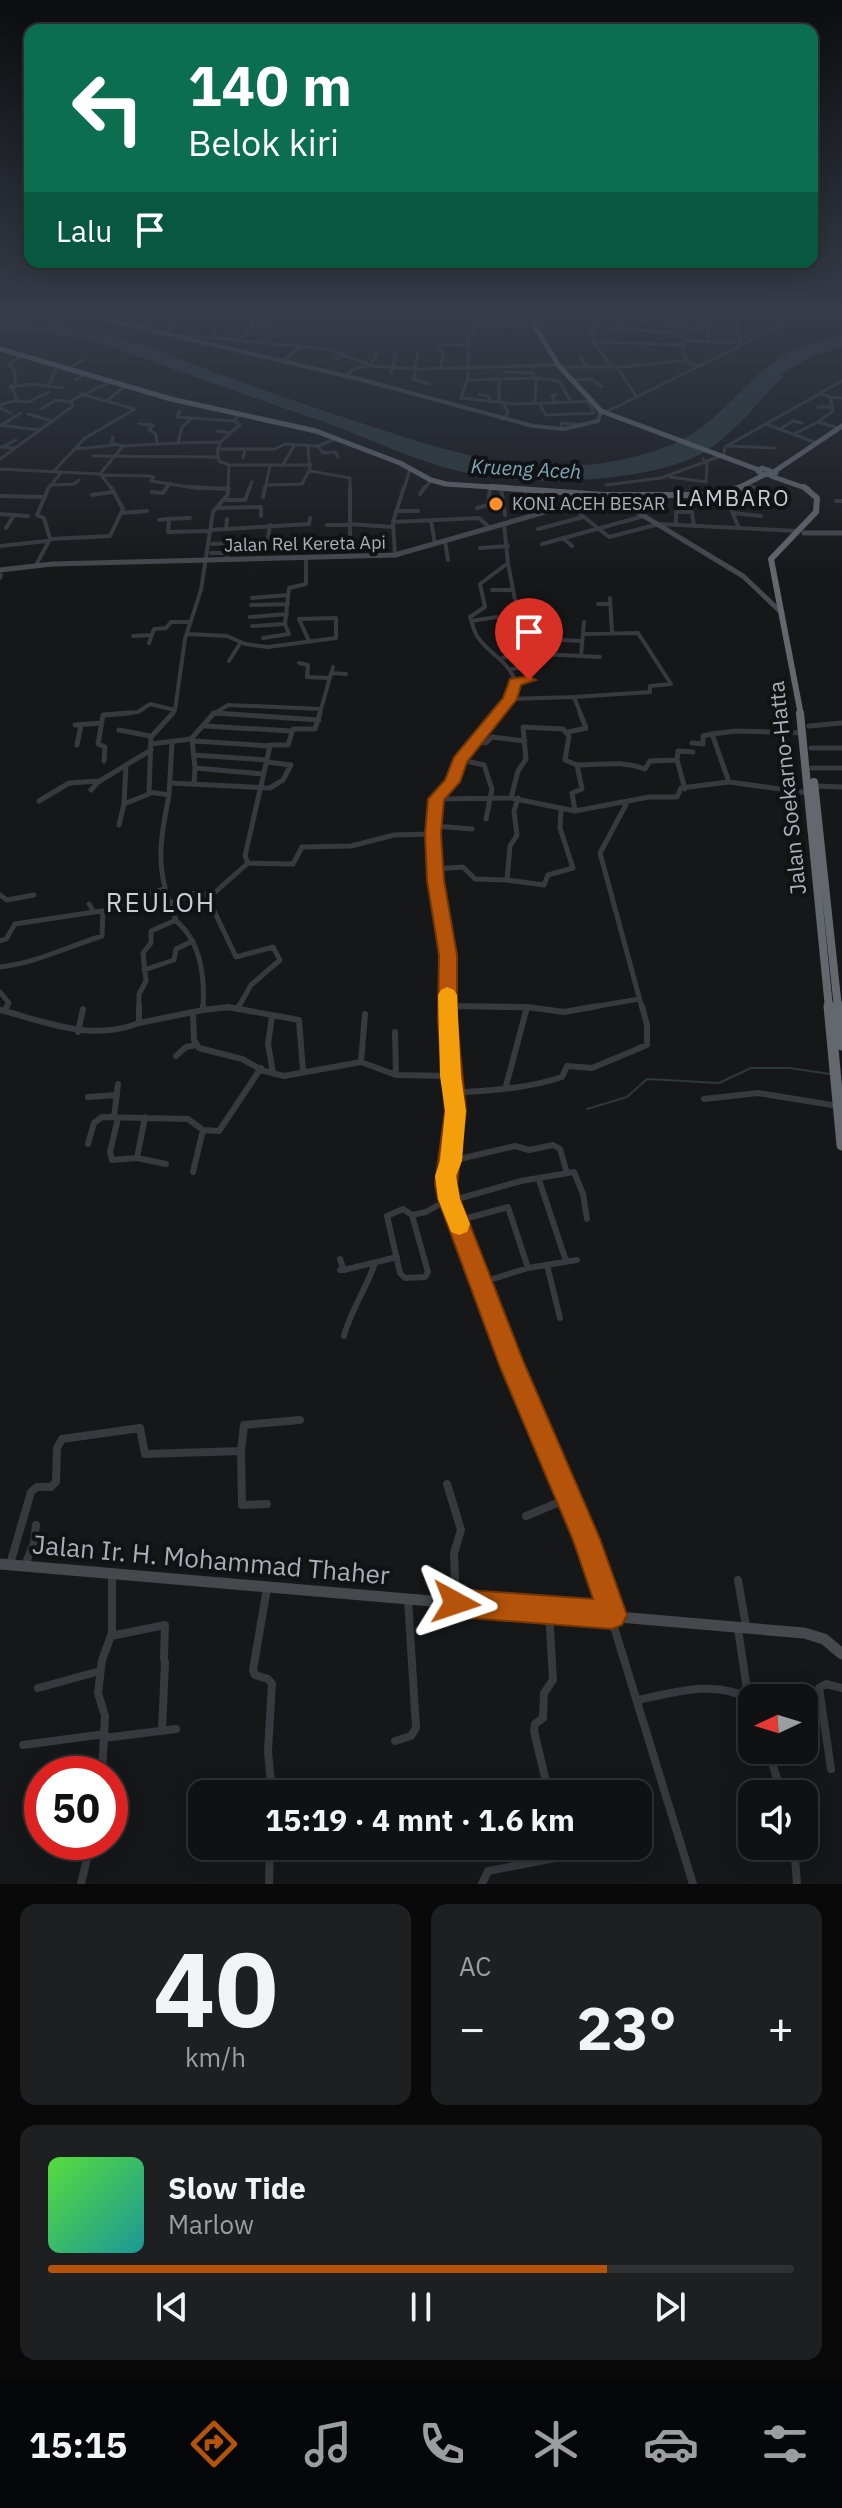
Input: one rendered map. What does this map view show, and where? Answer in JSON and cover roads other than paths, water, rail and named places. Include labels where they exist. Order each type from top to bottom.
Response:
[{"type":"highway","points":[[193,403],[279,421],[335,439],[431,480],[490,488],[606,493],[704,492],[737,487],[822,438]]},
{"type":"highway","points":[[194,403],[319,430],[395,458],[437,480],[585,497],[724,493],[748,485],[840,427]]},
{"type":"highway","points":[[593,403],[604,413],[767,472]]},
{"type":"highway","points":[[719,453],[767,472]]},
{"type":"highway","points":[[749,463],[777,463]]},
{"type":"highway","name":"Jalan Soekarno-Hatta","points":[[767,472],[799,485],[817,498],[816,512],[801,532],[771,559],[791,646]]},
{"type":"highway","name":"Jalan Soekarno-Hatta","points":[[790,542],[776,563],[811,771]]},
{"type":"highway","name":"Jalan Soekarno-Hatta","points":[[806,730],[811,748],[812,790],[842,1045]]},
{"type":"highway","name":"Jalan Soekarno-Hatta","points":[[821,874],[842,1145]]},
{"type":"main road","points":[[444,403],[539,428],[585,426],[599,420],[604,413]]},
{"type":"main road","points":[[618,495],[624,504],[753,583],[782,613]]},
{"type":"main road","name":"Jalan Rel Kereta Api","points":[[0,574],[36,565],[206,560],[227,556],[306,558],[395,555],[550,511],[585,497]]},
{"type":"main road","points":[[801,532],[842,533]]},
{"type":"main road","name":"Jalan Ir. H. Mohammad Thaher","points":[[5,1564],[742,1626],[814,1635],[842,1654]]},
{"type":"street","points":[[0,459],[73,406],[70,403]]},
{"type":"street","points":[[53,472],[100,427],[123,418],[135,409],[117,403]]},
{"type":"street","points":[[502,403],[508,413],[503,419]]},
{"type":"street","points":[[535,403],[546,415],[604,413],[625,403]]},
{"type":"street","points":[[541,406],[564,403]]},
{"type":"street","points":[[669,479],[803,403]]},
{"type":"street","points":[[794,434],[833,411],[831,403]]},
{"type":"street","points":[[0,406],[11,413]]},
{"type":"street","points":[[818,407],[832,407]]},
{"type":"street","points":[[110,449],[219,442],[240,424],[177,417],[180,411]]},
{"type":"street","points":[[223,420],[229,412]]},
{"type":"street","points":[[1,425],[21,413]]},
{"type":"street","points":[[28,414],[53,421]]},
{"type":"street","points":[[234,421],[240,414]]},
{"type":"street","points":[[178,443],[182,427],[191,419]]},
{"type":"street","points":[[779,429],[793,421],[802,423]]},
{"type":"street","points":[[818,422],[840,427]]},
{"type":"street","points":[[139,424],[153,425],[149,430],[156,434],[157,444]]},
{"type":"street","points":[[766,424],[814,442]]},
{"type":"street","points":[[1,425],[39,431]]},
{"type":"street","points":[[217,431],[231,433]]},
{"type":"street","points":[[113,437],[111,443],[122,448]]},
{"type":"street","points":[[217,449],[318,446],[335,439]]},
{"type":"street","points":[[2,447],[16,440]]},
{"type":"street","points":[[191,451],[192,442]]},
{"type":"street","points":[[217,457],[219,442]]},
{"type":"street","points":[[169,457],[166,454],[170,444]]},
{"type":"street","points":[[74,449],[80,451],[115,445]]},
{"type":"street","points":[[282,466],[295,445]]},
{"type":"street","points":[[267,485],[302,484],[311,465],[308,446]]},
{"type":"street","points":[[318,446],[323,453],[336,453],[338,457]]},
{"type":"street","points":[[728,446],[775,448]]},
{"type":"street","points":[[2,447],[16,448]]},
{"type":"street","points":[[101,475],[122,448]]},
{"type":"street","points":[[243,458],[245,449]]},
{"type":"street","points":[[328,452],[329,459]]},
{"type":"street","points":[[93,456],[217,457],[229,465],[311,465]]},
{"type":"street","points":[[54,457],[66,458]]},
{"type":"street","points":[[703,459],[707,469],[704,492]]},
{"type":"street","points":[[91,790],[151,742],[175,710],[210,530],[216,508],[225,500],[229,489],[229,465]]},
{"type":"street","points":[[263,497],[270,466]]},
{"type":"street","points":[[0,469],[148,476],[154,477],[151,481],[206,490],[229,489]]},
{"type":"street","points":[[148,476],[155,469]]},
{"type":"street","points":[[395,555],[393,524],[410,469]]},
{"type":"street","points":[[310,471],[350,478],[350,557]]},
{"type":"street","points":[[36,565],[49,540],[44,518],[37,515],[50,485],[61,473]]},
{"type":"street","points":[[101,475],[108,480],[112,492],[122,503],[123,513]]},
{"type":"street","points":[[606,485],[669,479],[704,482]]},
{"type":"street","points":[[50,485],[74,484],[79,480]]},
{"type":"street","points":[[420,494],[431,480]]},
{"type":"street","points":[[152,492],[163,493],[170,482]]},
{"type":"street","points":[[225,500],[245,500],[252,482]]},
{"type":"street","points":[[748,485],[758,489],[761,500]]},
{"type":"street","points":[[477,508],[488,505],[490,488]]},
{"type":"street","points":[[501,488],[505,515]]},
{"type":"street","points":[[517,503],[526,499],[523,489]]},
{"type":"street","points":[[92,495],[112,492]]},
{"type":"street","points":[[549,492],[545,506],[550,511]]},
{"type":"street","points":[[724,493],[739,528]]},
{"type":"street","points":[[0,496],[45,497]]},
{"type":"street","points":[[569,505],[610,537],[657,524],[801,532]]},
{"type":"street","points":[[216,508],[261,507],[261,516]]},
{"type":"street","points":[[246,516],[247,508]]},
{"type":"street","points":[[0,546],[109,536],[114,523],[123,513],[147,511]]},
{"type":"street","points":[[396,511],[418,511]]},
{"type":"street","points":[[676,525],[676,512],[692,512],[694,526]]},
{"type":"street","points":[[733,513],[761,516]]},
{"type":"street","points":[[0,514],[28,516]]},
{"type":"street","points":[[6,528],[14,515]]},
{"type":"street","points":[[542,544],[644,516]]},
{"type":"street","points":[[538,529],[584,517]]},
{"type":"street","points":[[159,520],[190,518]]},
{"type":"street","points":[[169,519],[168,532],[309,524],[310,518]]},
{"type":"street","points":[[327,525],[479,518],[490,528]]},
{"type":"street","points":[[226,529],[227,519]]},
{"type":"street","points":[[431,521],[435,544]]},
{"type":"street","points":[[504,524],[515,600],[524,608]]},
{"type":"street","points":[[266,550],[270,525]]},
{"type":"street","points":[[562,538],[572,546]]},
{"type":"street","points":[[445,541],[448,560]]},
{"type":"street","points":[[211,553],[227,556],[229,542],[212,544]]},
{"type":"street","points":[[480,548],[508,546]]},
{"type":"street","points":[[263,638],[288,635],[285,624],[289,587],[306,584],[306,558]]},
{"type":"street","points":[[508,563],[480,584],[485,607],[471,613],[471,621],[481,640],[511,669],[515,682],[510,699],[474,741],[460,760],[452,782],[436,799],[437,901],[448,955],[450,1076],[456,1111],[451,1161],[446,1176],[449,1200],[483,1282],[511,1362],[569,1498],[612,1615],[693,1884]]},
{"type":"street","points":[[492,590],[513,590]]},
{"type":"street","points":[[252,598],[288,595]]},
{"type":"street","points":[[598,604],[610,601],[612,633]]},
{"type":"street","points":[[251,605],[288,604]]},
{"type":"street","points":[[250,617],[287,614]]},
{"type":"street","points":[[471,621],[497,617]]},
{"type":"street","points":[[188,634],[227,636],[241,642],[275,647],[336,638],[336,618],[299,619],[309,641]]},
{"type":"street","points":[[552,639],[553,620]]},
{"type":"street","points":[[149,643],[154,629],[166,628],[169,622],[191,622]]},
{"type":"street","points":[[581,656],[584,622]]},
{"type":"street","points":[[252,626],[285,624]]},
{"type":"street","points":[[510,699],[650,692],[650,686],[671,684],[641,635],[583,634]]},
{"type":"street","points":[[133,636],[152,635]]},
{"type":"street","points":[[526,638],[581,641]]},
{"type":"street","points":[[229,661],[241,642]]},
{"type":"street","points":[[502,658],[521,653],[600,657]]},
{"type":"street","points":[[299,663],[308,665],[306,677],[346,674]]},
{"type":"street","points":[[511,669],[528,667]]},
{"type":"street","points":[[204,726],[291,731],[314,729],[331,673]]},
{"type":"street","points":[[515,682],[529,680]]},
{"type":"street","points":[[507,880],[510,846],[517,835],[515,776],[521,762],[526,759],[523,728],[543,726],[568,732],[586,728],[574,697]]},
{"type":"street","points":[[104,761],[105,747],[98,744],[104,714],[138,712],[150,704],[175,710]]},
{"type":"street","points":[[194,784],[192,740],[214,712],[232,704],[321,709]]},
{"type":"street","points":[[214,712],[319,720]]},
{"type":"street","points":[[77,745],[78,725],[101,723]]},
{"type":"street","points":[[692,743],[703,744],[703,736],[712,734],[806,730],[842,723]]},
{"type":"street","points":[[119,730],[151,742],[192,740],[270,745],[288,745],[291,731]]},
{"type":"street","points":[[568,732],[565,760],[577,765],[612,765],[623,761],[644,769],[650,761],[677,760]]},
{"type":"street","points":[[712,734],[729,782]]},
{"type":"street","points":[[474,741],[486,743],[492,737],[525,741]]},
{"type":"street","points":[[150,794],[151,742]]},
{"type":"street","points":[[172,743],[171,783],[159,847],[163,889],[176,920],[193,941],[199,959],[203,1010]]},
{"type":"street","points":[[248,863],[245,856],[270,745]]},
{"type":"street","points":[[811,748],[842,748]]},
{"type":"street","points":[[685,789],[677,760],[678,751],[693,752]]},
{"type":"street","points":[[171,783],[260,789],[279,785],[291,766],[288,762],[194,755]]},
{"type":"street","points":[[460,760],[484,765],[492,787],[486,819]]},
{"type":"street","points":[[119,825],[124,804],[126,765]]},
{"type":"street","points":[[575,811],[572,793],[582,789],[577,765]]},
{"type":"street","points":[[195,768],[263,774]]},
{"type":"street","points":[[811,771],[842,768]]},
{"type":"street","points":[[39,801],[69,783],[100,781]]},
{"type":"street","points":[[436,799],[515,798],[575,811],[652,796],[677,797],[681,788],[729,782],[812,790],[842,787]]},
{"type":"street","points":[[124,804],[150,794],[169,795]]},
{"type":"street","points":[[453,1093],[506,1086],[514,1089],[537,1086],[562,1077],[567,1066],[592,1068],[646,1048],[647,1025],[600,853],[628,801]]},
{"type":"street","points":[[435,869],[463,867],[475,879],[544,885],[546,876],[573,868],[560,828],[561,810]]},
{"type":"street","points":[[207,896],[248,863],[290,865],[295,862],[302,847],[351,846],[394,835],[472,829]]},
{"type":"street","points":[[0,941],[6,939],[15,924],[103,911],[163,889]]},
{"type":"street","points":[[168,904],[195,893],[207,896]]},
{"type":"street","points":[[0,895],[7,900],[34,895]]},
{"type":"street","points":[[207,896],[210,908],[231,941],[234,955],[246,956],[273,947],[280,960],[251,985],[237,1009]]},
{"type":"street","points":[[89,904],[94,912]]},
{"type":"street","points":[[0,967],[32,963],[51,952],[102,936],[103,911]]},
{"type":"street","points":[[139,1023],[139,994],[146,981],[143,953],[151,943],[151,931],[176,920]]},
{"type":"street","points":[[144,970],[174,960],[176,949],[193,941]]},
{"type":"street","points":[[0,992],[9,1003],[2,1011],[78,1032],[119,1030],[139,1023],[228,1007],[300,1021],[303,1071]]},
{"type":"street","points":[[447,1006],[527,1007],[564,1012],[639,999]]},
{"type":"street","points":[[506,1086],[527,1007]]},
{"type":"street","points":[[78,1032],[83,1009]]},
{"type":"street","points":[[193,1013],[197,1045],[204,1051],[236,1057],[273,1073],[289,1076],[361,1062],[396,1075],[450,1076]]},
{"type":"street","points":[[361,1062],[365,1014]]},
{"type":"street","points":[[272,1016],[268,1044],[273,1073]]},
{"type":"street","points":[[395,1032],[396,1075]]},
{"type":"street","points":[[176,1056],[186,1047],[197,1045]]},
{"type":"street","points":[[88,1144],[97,1119],[188,1119],[203,1130],[213,1132],[221,1129],[232,1107],[261,1068]]},
{"type":"street","points":[[118,1084],[110,1157],[116,1162],[137,1158],[166,1164]]},
{"type":"street","points":[[704,1099],[758,1093],[838,1106]]},
{"type":"street","points":[[88,1097],[117,1095]]},
{"type":"street","points":[[137,1158],[145,1117]]},
{"type":"street","points":[[193,1172],[203,1130]]},
{"type":"street","points":[[451,1161],[515,1146],[529,1150],[553,1145],[560,1149],[567,1173]]},
{"type":"street","points":[[412,1215],[426,1212],[449,1200],[521,1181],[575,1172],[587,1219]]},
{"type":"street","points":[[539,1180],[566,1261]]},
{"type":"street","points":[[457,1221],[508,1207],[528,1268]]},
{"type":"street","points":[[406,1208],[412,1215],[424,1251],[426,1275],[405,1278],[400,1273],[397,1257],[387,1216],[406,1208]]},
{"type":"street","points":[[340,1259],[342,1270],[397,1257]]},
{"type":"street","points":[[483,1282],[528,1268],[577,1260]]},
{"type":"street","points":[[344,1336],[352,1310],[365,1293],[375,1263]]},
{"type":"street","points":[[547,1265],[560,1318]]},
{"type":"street","points":[[267,1504],[242,1505],[241,1451],[245,1424],[300,1420]]},
{"type":"street","points":[[5,1564],[31,1492],[37,1487],[51,1487],[56,1482],[57,1448],[62,1439],[140,1428],[145,1454],[241,1451]]},
{"type":"street","points":[[447,1484],[461,1530],[454,1553],[456,1603]]},
{"type":"street","points":[[526,1516],[569,1498]]},
{"type":"street","points":[[24,1566],[34,1543],[36,1525]]},
{"type":"street","points":[[103,1756],[105,1716],[98,1693],[100,1671],[111,1636],[113,1574]]},
{"type":"street","points":[[738,1580],[748,1684]]},
{"type":"street","points":[[268,1587],[257,1633],[253,1670],[255,1675],[268,1679],[272,1684],[268,1751],[271,1780]]},
{"type":"street","points":[[395,1741],[411,1736],[416,1728],[408,1599]]},
{"type":"street","points":[[546,1780],[534,1731],[535,1724],[543,1718],[544,1693],[553,1680],[549,1611]]},
{"type":"street","points":[[111,1636],[165,1625],[162,1731]]},
{"type":"street","points":[[38,1688],[100,1671]]},
{"type":"street","points":[[831,1769],[818,1692],[822,1684],[842,1688]]},
{"type":"street","points":[[638,1700],[699,1688],[738,1696]]},
{"type":"street","points":[[23,1745],[176,1729]]},
{"type":"street","points":[[81,1884],[87,1860]]},
{"type":"street","points":[[269,1884],[270,1860]]},
{"type":"street","points":[[482,1884],[488,1871],[545,1860]]},
{"type":"street","points":[[795,1860],[797,1884]]},
{"type":"water","name":"Krueng Aceh","points":[[270,403],[302,403],[433,446],[510,462],[548,466],[587,465],[668,446],[699,429],[729,403],[758,403],[731,431],[697,456],[644,472],[579,480],[514,479],[458,471]]},
{"type":"waterway","points":[[587,1109],[627,1097],[647,1079],[719,1083],[751,1068],[789,1068],[830,1074]]},
{"type":"place","name":"KONI ACEH BESAR","points":[[496,504]]},
{"type":"district","name":"LAMBARO","points":[[733,498]]},
{"type":"district","name":"REULOH","points":[[161,903]]}]
